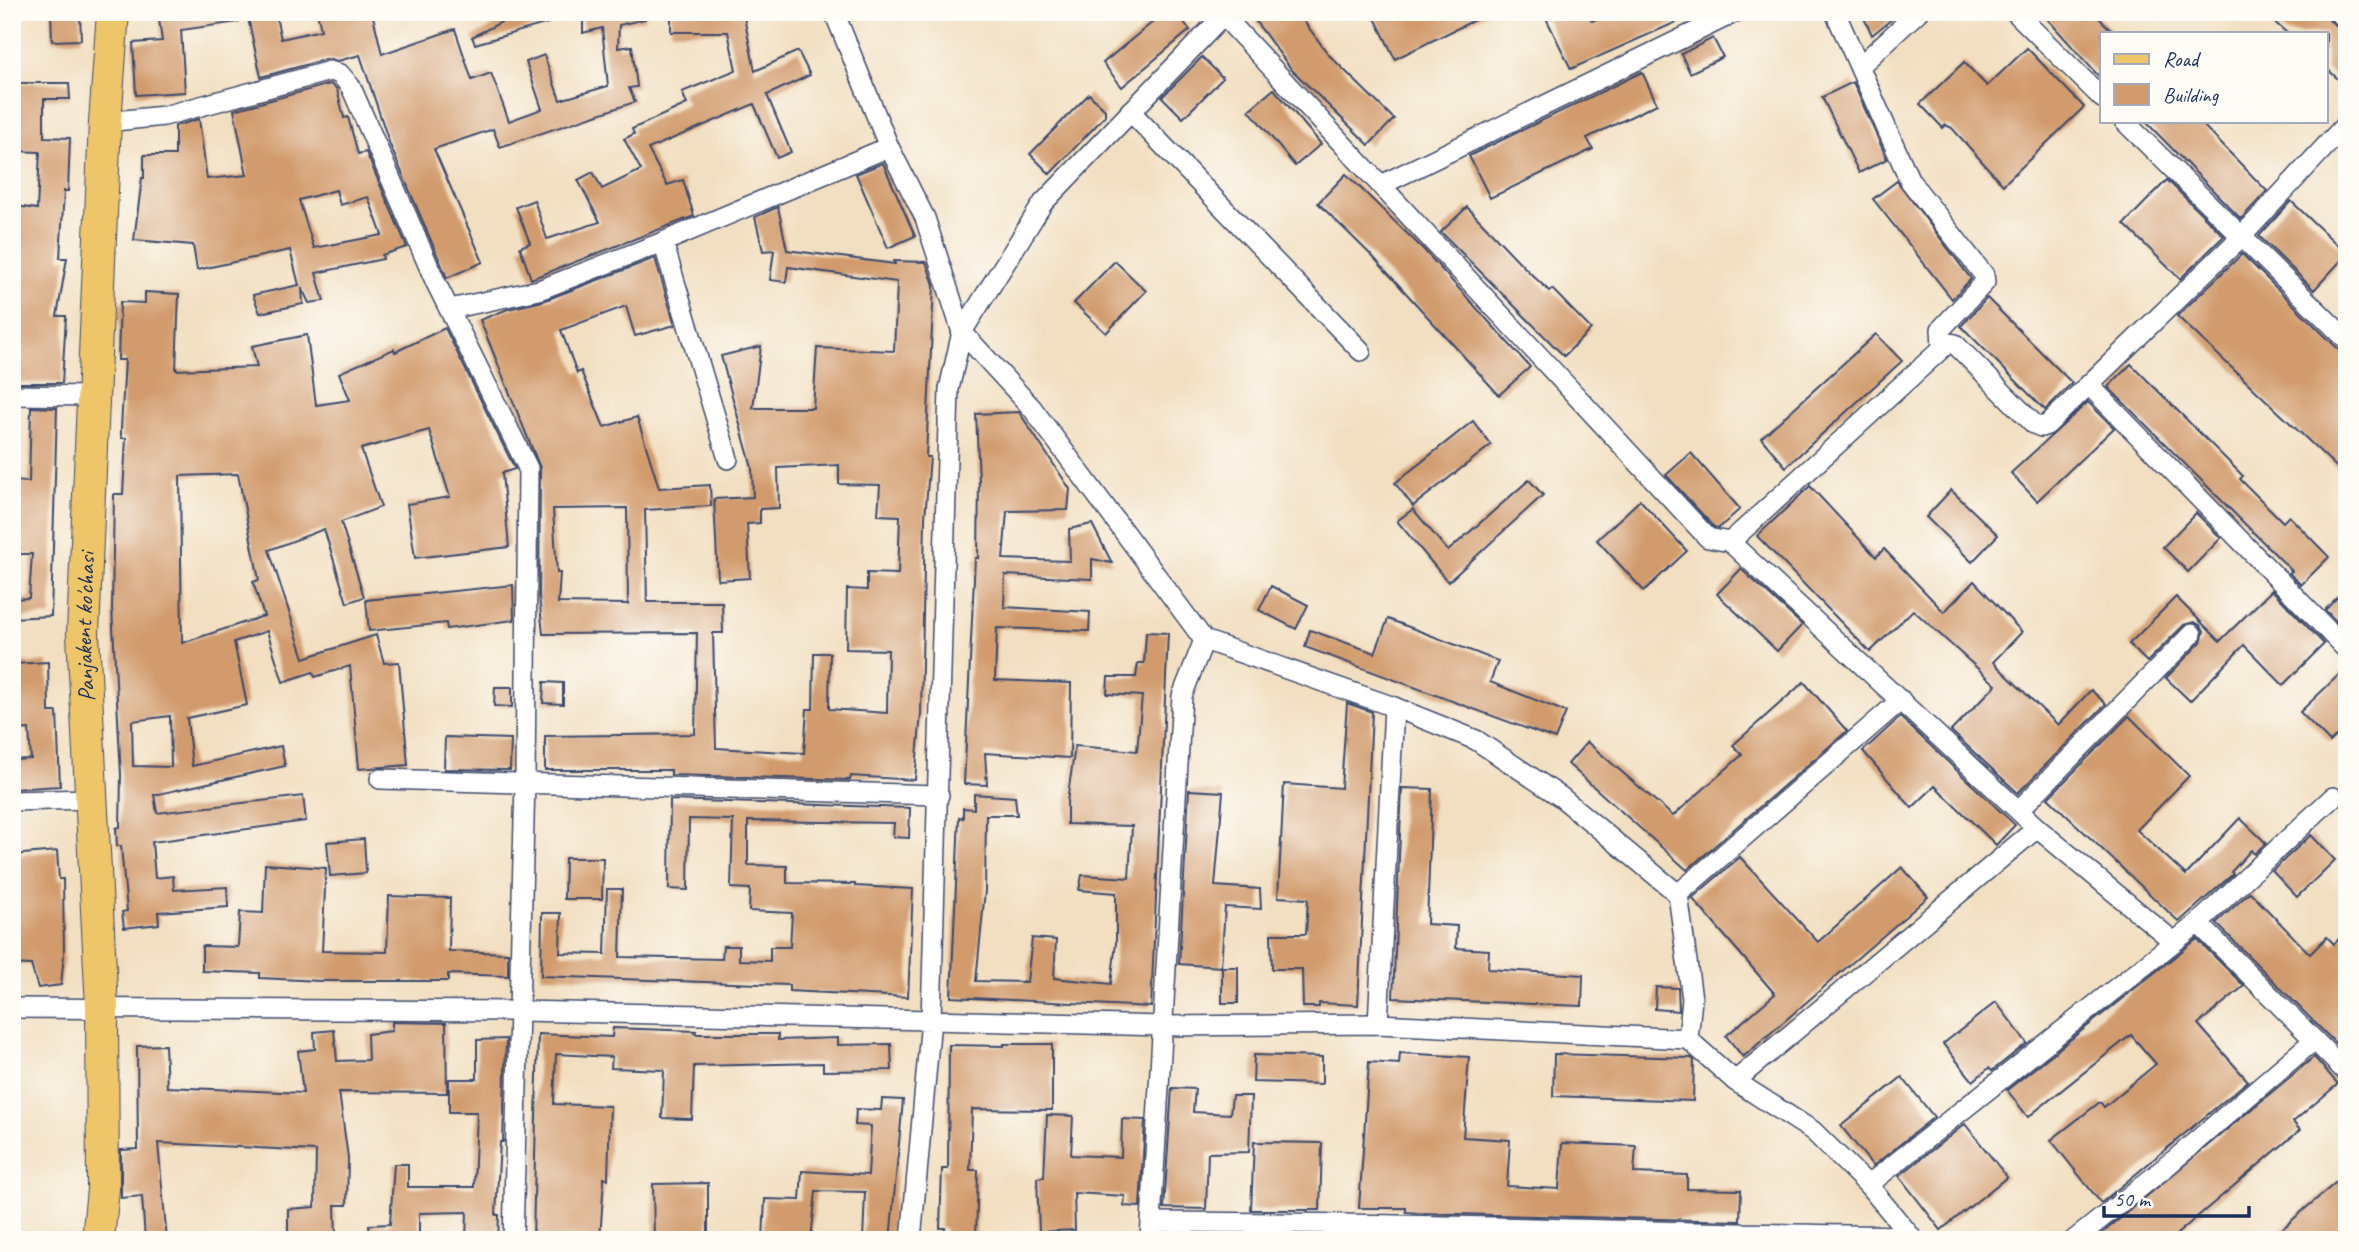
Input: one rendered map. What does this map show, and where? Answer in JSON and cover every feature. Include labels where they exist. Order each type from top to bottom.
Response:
[{"type":"main road","name":"Panjakent ko'chasi","points":[[97,1240],[103,1189],[102,1008],[89,799],[83,634],[105,122],[113,12]]},
{"type":"street","points":[[834,12],[889,147],[925,218],[962,332],[1032,408],[1204,640],[1394,707],[1476,740],[1561,797],[1678,894],[1692,999],[1688,1040]]},
{"type":"street","points":[[1381,186],[1736,12]]},
{"type":"street","points":[[1835,12],[1861,65],[1910,181],[1984,275],[1985,282],[1941,328],[1942,346]]},
{"type":"street","points":[[1861,65],[1918,12]]},
{"type":"street","points":[[2015,12],[2100,97]]},
{"type":"street","points":[[2338,12],[2347,20]]},
{"type":"street","points":[[911,1240],[931,1020],[949,389],[962,332],[1043,203],[1223,13],[1709,538],[1730,542],[2037,828],[2174,942]]},
{"type":"street","points":[[105,122],[164,116],[330,71],[340,74],[351,88],[450,309],[528,468],[526,782],[513,1240]]},
{"type":"street","points":[[1130,111],[1361,351]]},
{"type":"street","points":[[2125,122],[2347,340]]},
{"type":"street","points":[[1730,542],[1942,346],[1955,344],[2041,427],[2047,425],[2241,237],[2347,123]]},
{"type":"street","points":[[450,309],[539,290],[663,242],[889,147]]},
{"type":"street","points":[[663,242],[728,460]]},
{"type":"street","points":[[2089,385],[2347,650]]},
{"type":"street","points":[[12,395],[94,396]]},
{"type":"street","points":[[2018,810],[2192,634]]},
{"type":"street","points":[[1204,640],[1182,696],[1151,1231],[1912,1238]]},
{"type":"street","points":[[1678,894],[1901,699]]},
{"type":"street","points":[[1378,1024],[1394,707]]},
{"type":"street","points":[[380,779],[939,795]]},
{"type":"street","points":[[1868,1185],[2198,923],[2333,797]]},
{"type":"street","points":[[12,801],[89,799]]},
{"type":"street","points":[[1735,1081],[2037,828]]},
{"type":"street","points":[[2198,923],[2313,1041],[2344,1067]]},
{"type":"street","points":[[12,1008],[520,1011],[1163,1026],[1378,1024],[1688,1040],[1735,1081],[1813,1131],[1868,1185],[1912,1238]]},
{"type":"street","points":[[2074,1240],[2167,1166],[2313,1041]]},
{"type":"building","points":[[51,12],[80,12],[81,40],[52,41]]},
{"type":"building","points":[[158,12],[237,12],[238,22],[181,30],[185,92],[136,95],[133,43],[162,41]]},
{"type":"building","points":[[275,12],[281,39],[321,30],[317,12],[372,12],[382,54],[455,29],[472,80],[491,73],[509,121],[542,109],[526,62],[544,55],[560,100],[608,86],[602,28],[583,33],[583,12],[644,12],[645,19],[619,25],[618,48],[632,46],[637,87],[629,88],[635,102],[500,147],[493,129],[434,149],[483,262],[447,278],[390,145],[360,55],[338,61],[327,59],[261,77],[248,18]]},
{"type":"building","points":[[512,12],[569,12],[569,17],[475,44],[472,37],[513,16]]},
{"type":"building","points":[[743,12],[755,71],[798,51],[810,75],[767,95],[791,152],[777,158],[754,104],[648,149],[667,185],[683,180],[694,216],[531,279],[520,247],[530,243],[516,207],[534,200],[547,239],[600,222],[578,180],[593,172],[602,189],[641,170],[624,139],[634,134],[632,129],[687,104],[682,92],[736,70],[728,32],[671,32],[671,13]]},
{"type":"building","points":[[1165,12],[1176,12],[1190,30],[1122,87],[1103,63]]},
{"type":"building","points":[[1274,12],[1297,12],[1329,55],[1394,119],[1369,145],[1292,70],[1256,22]]},
{"type":"building","points":[[1372,12],[1491,12],[1395,59]]},
{"type":"building","points":[[1543,12],[1588,12],[1592,21],[1612,12],[1699,12],[1571,69]]},
{"type":"building","points":[[1861,12],[1889,12],[1892,19],[1872,35]]},
{"type":"building","points":[[2041,12],[2093,12],[2113,32],[2100,32],[2100,78]]},
{"type":"building","points":[[2263,12],[2324,12],[2330,21],[2347,33],[2347,87],[2328,70],[2328,32],[2286,32]]},
{"type":"building","points":[[1713,38],[1723,57],[1690,73],[1681,54]]},
{"type":"building","points":[[2027,48],[2084,107],[2003,185],[1952,128],[1946,125],[1943,128],[1920,104],[1964,62],[1987,86]]},
{"type":"building","points":[[1202,57],[1223,78],[1183,118],[1162,97]]},
{"type":"building","points":[[1642,72],[1657,104],[1587,138],[1593,149],[1490,198],[1469,156]]},
{"type":"building","points":[[1853,82],[1887,159],[1859,173],[1822,97]]},
{"type":"building","points":[[17,83],[69,83],[70,99],[44,99],[44,137],[70,138],[68,191],[64,191],[60,258],[67,258],[57,316],[66,316],[62,383],[12,383],[15,206],[37,209],[40,152],[12,151],[12,135],[18,135]]},
{"type":"building","points":[[330,84],[337,89],[344,118],[348,117],[358,154],[366,152],[407,247],[382,255],[383,259],[316,273],[324,301],[309,303],[302,288],[303,304],[260,313],[253,295],[299,285],[290,250],[197,270],[193,245],[134,240],[144,178],[144,155],[175,155],[175,126],[199,119],[207,179],[247,175],[234,110]],"holes":[[[336,190],[340,205],[368,197],[382,235],[314,248],[299,200]]]},
{"type":"building","points":[[1274,89],[1321,144],[1295,166],[1249,110]]},
{"type":"building","points":[[1089,94],[1105,110],[1105,116],[1050,174],[1030,154]]},
{"type":"building","points":[[2146,122],[2200,122],[2267,191],[2241,219]]},
{"type":"building","points":[[883,163],[915,236],[888,248],[856,174]]},
{"type":"building","points":[[1346,174],[1423,249],[1530,367],[1499,395],[1374,258],[1318,203]]},
{"type":"building","points":[[2167,180],[2224,236],[2180,279],[2124,224]]},
{"type":"building","points":[[1897,181],[1971,279],[1952,299],[1873,199]]},
{"type":"building","points":[[2291,201],[2347,254],[2314,290],[2259,236]]},
{"type":"building","points":[[778,207],[787,250],[895,264],[894,261],[926,262],[934,285],[926,457],[930,457],[925,518],[921,713],[915,780],[851,776],[850,780],[671,775],[671,770],[545,770],[545,736],[695,734],[697,633],[543,634],[539,596],[540,468],[480,320],[508,309],[543,301],[655,258],[675,325],[635,336],[626,306],[561,330],[577,373],[581,371],[604,427],[637,417],[659,488],[710,485],[711,506],[645,510],[647,602],[722,602],[723,633],[713,633],[716,748],[804,753],[807,709],[813,709],[814,653],[830,653],[829,709],[887,713],[888,650],[846,649],[847,589],[867,590],[867,573],[898,574],[900,516],[878,515],[880,485],[839,484],[839,465],[778,468],[779,508],[760,509],[760,523],[747,524],[750,578],[718,580],[714,499],[753,497],[752,468],[721,356],[761,346],[753,408],[813,408],[817,348],[894,351],[897,282],[788,267],[786,282],[770,280],[774,250],[763,251],[755,217]],"holes":[[[627,508],[628,604],[558,603],[560,573],[557,573],[553,509]]]},
{"type":"building","points":[[1467,207],[1528,271],[1549,291],[1552,289],[1591,329],[1564,356],[1441,232]]},
{"type":"building","points":[[2242,254],[2338,349],[2347,352],[2347,477],[2177,316]]},
{"type":"building","points":[[1115,261],[1146,291],[1106,333],[1074,303]]},
{"type":"building","points":[[145,292],[179,294],[176,370],[257,367],[252,346],[307,335],[316,405],[350,400],[339,373],[394,349],[395,352],[445,328],[515,469],[502,473],[509,547],[415,558],[407,504],[450,497],[429,430],[361,449],[381,507],[341,522],[364,597],[347,603],[324,529],[269,550],[304,658],[376,635],[384,663],[399,662],[408,765],[359,769],[350,666],[315,677],[313,672],[283,682],[267,631],[234,642],[247,705],[187,718],[192,766],[281,746],[285,766],[154,795],[157,813],[303,796],[306,821],[152,842],[155,878],[173,876],[174,890],[227,887],[228,907],[158,912],[159,924],[124,928],[122,912],[127,911],[121,846],[117,846],[116,828],[120,827],[121,775],[112,608],[114,494],[123,494],[126,438],[121,438],[125,360],[118,360],[120,302],[145,303]],"holes":[[[238,474],[259,580],[253,582],[264,616],[182,643],[180,476]],[[170,716],[171,767],[133,766],[132,721]]]},
{"type":"building","points":[[1987,298],[2072,383],[2045,410],[1961,326]]},
{"type":"building","points":[[1876,334],[1902,361],[1786,467],[1761,438]]},
{"type":"building","points":[[2131,364],[2243,476],[2240,479],[2283,522],[2289,516],[2329,557],[2301,585],[2289,573],[2292,571],[2108,387]]},
{"type":"building","points":[[2088,402],[2114,428],[2037,501],[2011,473]]},
{"type":"building","points":[[31,407],[57,408],[51,616],[12,618],[12,599],[29,598],[32,554],[12,554],[12,481],[29,482]]},
{"type":"building","points":[[1019,412],[1070,489],[1068,510],[1007,511],[1003,559],[1070,561],[1069,529],[1092,524],[1112,563],[1092,559],[1092,579],[1005,575],[1004,607],[1090,612],[1089,631],[997,628],[995,680],[1071,683],[1070,758],[985,753],[987,785],[964,784],[975,558],[978,558],[976,414]]},
{"type":"building","points":[[1473,421],[1491,445],[1413,506],[1395,483]]},
{"type":"building","points":[[1691,453],[1740,509],[1719,528],[1714,527],[1666,475]]},
{"type":"building","points":[[1529,480],[1543,495],[1448,582],[1397,521],[1413,509],[1448,551]]},
{"type":"building","points":[[1810,486],[1876,557],[1884,549],[1944,612],[1974,581],[2022,632],[1993,662],[2058,725],[2091,690],[2106,704],[2018,793],[1951,731],[1996,685],[1913,610],[1870,652],[1757,536]]},
{"type":"building","points":[[1951,490],[1998,535],[1972,562],[1926,517]]},
{"type":"building","points":[[1640,500],[1687,551],[1644,591],[1597,540]]},
{"type":"building","points":[[2196,513],[2221,538],[2188,572],[2163,547]]},
{"type":"building","points":[[1741,569],[1802,625],[1777,651],[1717,594]]},
{"type":"building","points":[[513,585],[514,620],[447,629],[446,623],[369,631],[366,600]]},
{"type":"building","points":[[1271,586],[1308,605],[1296,629],[1259,610]]},
{"type":"building","points":[[2347,587],[2347,622],[2342,627],[2325,610]]},
{"type":"building","points":[[2272,590],[2324,644],[2283,685],[2244,645],[2190,701],[2166,678],[2201,642],[2204,631],[2200,625],[2194,622],[2184,625],[2147,662],[2129,644],[2176,597],[2220,641]]},
{"type":"building","points":[[1388,619],[1498,661],[1490,682],[1566,712],[1555,739],[1305,647],[1310,630],[1375,653]]},
{"type":"building","points":[[1146,632],[1168,633],[1151,1007],[951,997],[959,817],[963,818],[963,808],[974,809],[974,794],[1015,797],[1017,815],[986,815],[985,891],[976,981],[1027,982],[1032,938],[1056,940],[1054,978],[1111,984],[1116,943],[1116,893],[1079,890],[1082,875],[1129,878],[1132,826],[1067,824],[1067,802],[1075,746],[1137,751],[1142,696],[1107,694],[1108,677],[1136,677],[1138,663],[1144,663]]},
{"type":"building","points":[[48,662],[49,712],[57,712],[60,786],[12,789],[12,760],[31,759],[29,729],[12,730],[12,713],[19,713],[14,664]]},
{"type":"building","points":[[2347,667],[2347,726],[2330,742],[2300,712]]},
{"type":"building","points":[[544,682],[563,683],[563,704],[543,703]]},
{"type":"building","points":[[1804,682],[1847,731],[1687,870],[1568,764],[1587,742],[1673,816],[1742,755],[1733,745]]},
{"type":"building","points":[[495,687],[512,687],[512,707],[494,706]]},
{"type":"building","points":[[1347,703],[1372,712],[1358,1005],[1319,1003],[1319,1007],[1303,1007],[1302,969],[1272,969],[1271,934],[1306,934],[1308,899],[1278,897],[1284,784],[1341,788]]},
{"type":"building","points":[[2129,716],[2189,776],[2137,830],[2186,875],[2240,818],[2266,843],[2254,854],[2251,850],[2231,872],[2233,874],[2179,922],[2048,798]]},
{"type":"building","points":[[1900,717],[2015,825],[1996,845],[1935,786],[1912,808],[1863,751]]},
{"type":"building","points":[[445,737],[511,739],[510,770],[444,769]]},
{"type":"building","points":[[1402,788],[1432,789],[1427,924],[1457,926],[1456,948],[1489,950],[1488,969],[1583,975],[1582,1006],[1393,998]]},
{"type":"building","points":[[1189,790],[1223,792],[1215,886],[1260,889],[1261,909],[1225,907],[1221,967],[1179,964]]},
{"type":"building","points":[[670,800],[910,808],[909,838],[893,837],[894,823],[748,821],[748,865],[787,866],[787,883],[855,884],[913,889],[908,997],[789,991],[789,985],[541,976],[542,913],[561,913],[560,953],[605,954],[607,889],[622,889],[620,957],[722,959],[723,946],[739,946],[739,960],[770,961],[770,947],[790,947],[792,913],[749,911],[750,889],[731,888],[733,820],[689,819],[688,890],[669,889]]},
{"type":"building","points":[[2311,835],[2335,860],[2297,897],[2272,871]]},
{"type":"building","points":[[364,839],[366,873],[330,876],[327,842]]},
{"type":"building","points":[[57,851],[59,879],[63,879],[64,954],[61,985],[38,988],[31,965],[12,964],[12,949],[17,949],[16,878],[12,878],[12,855]]},
{"type":"building","points":[[1740,857],[1818,942],[1902,867],[1928,897],[1743,1057],[1726,1036],[1775,994],[1692,898]]},
{"type":"building","points":[[565,858],[603,858],[602,899],[564,899]]},
{"type":"building","points":[[265,864],[326,868],[322,951],[387,952],[389,896],[450,898],[449,951],[508,953],[508,976],[448,974],[448,981],[320,981],[260,978],[260,973],[202,971],[202,946],[238,947],[240,912],[263,913]]},
{"type":"building","points":[[2250,892],[2310,954],[2327,937],[2334,944],[2347,931],[2347,1055],[2216,923]]},
{"type":"building","points":[[2197,939],[2244,986],[2198,1024],[2248,1081],[2101,1203],[2051,1140],[2100,1102],[2104,1107],[2156,1064],[2131,1035],[2028,1117],[2007,1090]]},
{"type":"building","points":[[1222,967],[1238,967],[1238,1003],[1222,1003]]},
{"type":"building","points":[[1656,987],[1678,988],[1679,1011],[1655,1009]]},
{"type":"building","points":[[1996,1002],[2027,1043],[1992,1071],[1989,1068],[1973,1081],[1943,1044]]},
{"type":"building","points":[[392,1022],[446,1023],[447,1093],[339,1092],[348,1158],[347,1205],[335,1205],[336,1240],[288,1240],[288,1209],[315,1207],[316,1151],[158,1143],[167,1240],[145,1240],[142,1196],[121,1198],[121,1150],[138,1149],[137,1046],[165,1045],[167,1087],[303,1093],[298,1051],[315,1049],[314,1032],[334,1030],[337,1061],[368,1060],[367,1034],[392,1031]]},
{"type":"building","points":[[613,1028],[696,1031],[695,1034],[778,1034],[778,1040],[838,1038],[838,1045],[891,1044],[892,1070],[823,1071],[823,1063],[694,1066],[692,1119],[662,1118],[664,1070],[611,1068],[612,1057],[556,1054],[554,1104],[610,1106],[608,1179],[604,1178],[600,1240],[533,1240],[538,1034],[612,1037]]},
{"type":"building","points":[[506,1039],[503,1142],[500,1142],[496,1215],[499,1215],[498,1240],[466,1240],[467,1212],[419,1213],[419,1240],[370,1240],[369,1225],[390,1224],[394,1164],[408,1164],[408,1187],[474,1187],[477,1112],[449,1112],[449,1079],[477,1079],[477,1040]]},
{"type":"building","points":[[1052,1044],[1052,1110],[972,1109],[970,1170],[978,1170],[976,1240],[945,1240],[945,1228],[940,1228],[942,1169],[948,1169],[949,1045]]},
{"type":"building","points":[[1400,1053],[1469,1057],[1463,1137],[1510,1140],[1507,1186],[1559,1189],[1562,1143],[1636,1146],[1634,1173],[1687,1175],[1687,1189],[1741,1190],[1740,1221],[1417,1213],[1406,1212],[1406,1208],[1359,1208],[1369,1062],[1399,1064]]},
{"type":"building","points":[[1554,1054],[1691,1058],[1694,1060],[1693,1101],[1553,1096]]},
{"type":"building","points":[[1254,1055],[1322,1057],[1322,1084],[1253,1082]]},
{"type":"building","points":[[2314,1057],[2338,1084],[2293,1122],[2300,1130],[2170,1240],[2094,1240]]},
{"type":"building","points":[[1902,1077],[1934,1117],[1873,1166],[1841,1126]]},
{"type":"building","points":[[1172,1088],[1195,1089],[1193,1112],[1230,1114],[1232,1096],[1251,1096],[1249,1152],[1208,1153],[1206,1209],[1164,1208]]},
{"type":"building","points":[[882,1099],[903,1100],[890,1240],[863,1240],[865,1192],[816,1191],[811,1240],[763,1240],[765,1199],[800,1200],[802,1171],[868,1175],[871,1126],[855,1125],[856,1109],[881,1110]]},
{"type":"building","points":[[1047,1115],[1073,1116],[1071,1155],[1121,1157],[1122,1119],[1145,1120],[1140,1207],[1124,1206],[1125,1196],[1074,1193],[1075,1230],[1039,1232],[1037,1178],[1044,1177]]},
{"type":"building","points":[[1965,1124],[2007,1177],[1941,1230],[1899,1176]]},
{"type":"building","points":[[1254,1142],[1322,1143],[1320,1210],[1251,1210]]},
{"type":"building","points":[[2347,1173],[2347,1240],[2270,1240],[2299,1214]]},
{"type":"building","points":[[708,1183],[708,1240],[654,1240],[653,1184]]}]
